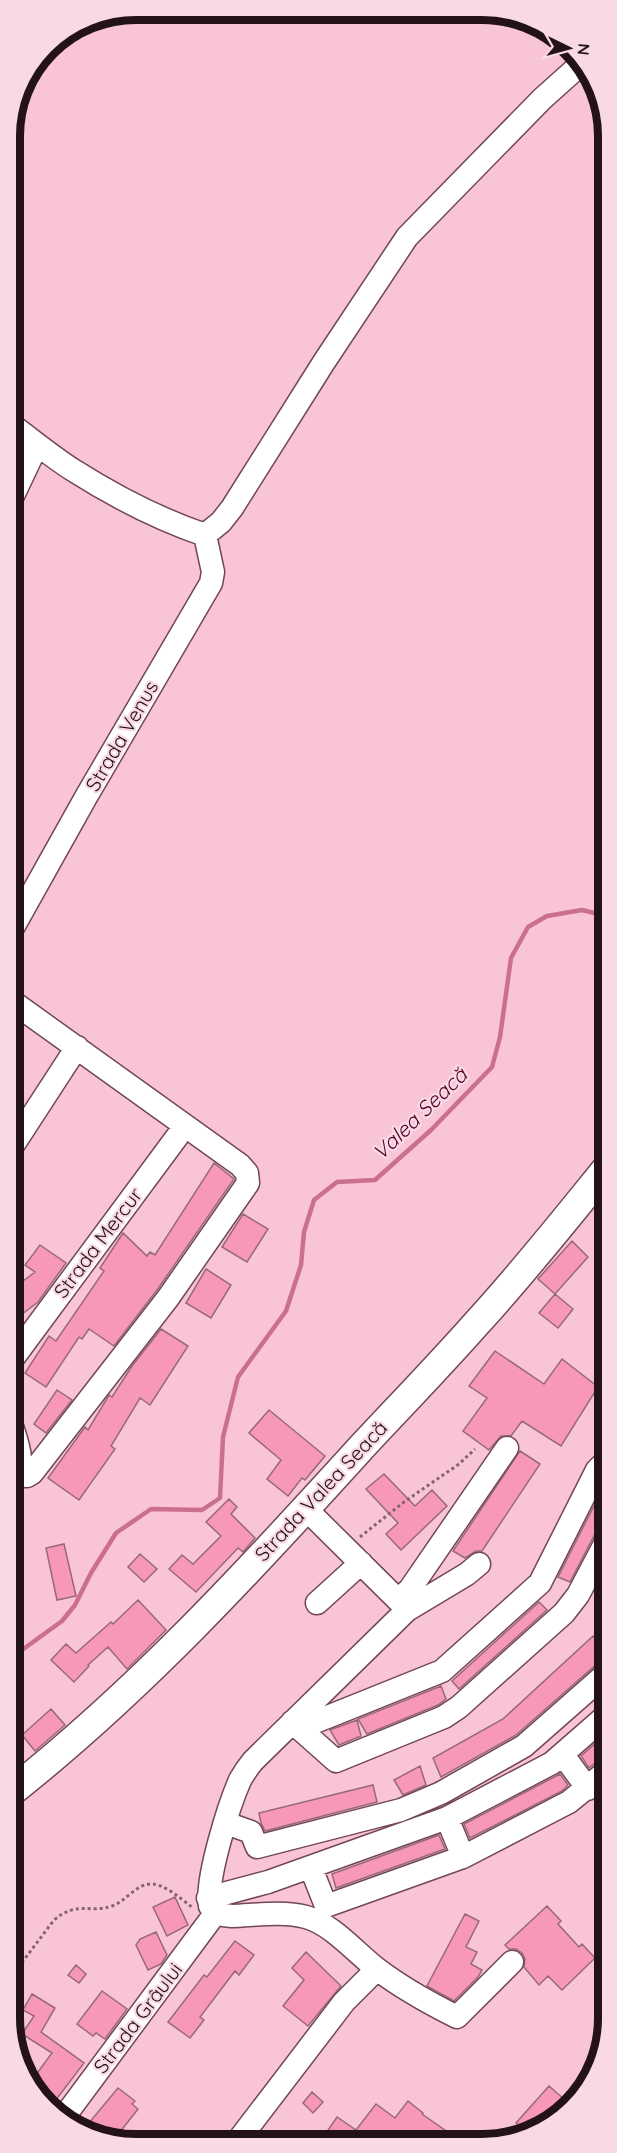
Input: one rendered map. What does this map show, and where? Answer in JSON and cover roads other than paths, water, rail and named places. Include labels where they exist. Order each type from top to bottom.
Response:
[{"type":"main road","name":"Strada Valea Seacă","points":[[20,1785],[64,1750],[112,1707],[306,1509],[475,1326],[536,1256],[597,1180]]},
{"type":"street","points":[[20,432],[111,494],[204,535],[221,522],[232,508],[406,237],[542,99],[576,68]]},
{"type":"street","points":[[20,482],[38,445]]},
{"type":"street","name":"Strada Venus","points":[[20,915],[211,583],[213,572],[204,535]]},
{"type":"street","points":[[20,1012],[76,1047],[240,1165],[247,1173],[248,1183],[168,1298],[53,1448],[32,1473],[20,1478]]},
{"type":"street","points":[[20,1134],[76,1047]]},
{"type":"street","name":"Strada Mercur","points":[[20,1349],[185,1126]]},
{"type":"street","points":[[210,1908],[209,1882],[241,1779],[253,1761],[296,1725],[403,1605],[410,1589],[507,1448]]},
{"type":"street","points":[[296,1725],[442,1671],[540,1583],[597,1470]]},
{"type":"street","points":[[306,1509],[403,1605]]},
{"type":"street","points":[[317,1603],[354,1556]]},
{"type":"street","points":[[296,1725],[336,1761],[444,1717],[459,1707],[564,1613],[578,1595],[597,1558]]},
{"type":"street","points":[[403,1605],[467,1574],[479,1564]]},
{"type":"street","points":[[226,1823],[251,1832],[257,1847],[400,1810],[441,1793],[524,1746],[597,1682]]},
{"type":"street","points":[[210,1908],[268,1882],[447,1818],[552,1763],[597,1724]]},
{"type":"street","points":[[563,1755],[588,1789]]},
{"type":"street","points":[[311,1868],[326,1906],[463,1857],[569,1802],[597,1781]]},
{"type":"street","points":[[447,1818],[463,1857]]},
{"type":"street","points":[[210,1908],[210,1906],[232,1917],[290,1914],[309,1918],[322,1924],[413,1995],[457,2017],[512,1962]]},
{"type":"street","name":"Strada Grâului","points":[[67,2111],[210,1908]]},
{"type":"street","points":[[243,2134],[344,2002],[377,1969]]},
{"type":"waterway","name":"Valea Seacă","points":[[20,1651],[62,1621],[75,1605],[91,1573],[116,1533],[151,1509],[202,1510],[220,1498],[223,1437],[238,1377],[286,1311],[301,1265],[304,1232],[314,1200],[337,1182],[375,1180],[431,1130],[492,1067],[500,1037],[511,958],[528,927],[547,916],[582,910],[598,914]]}]
